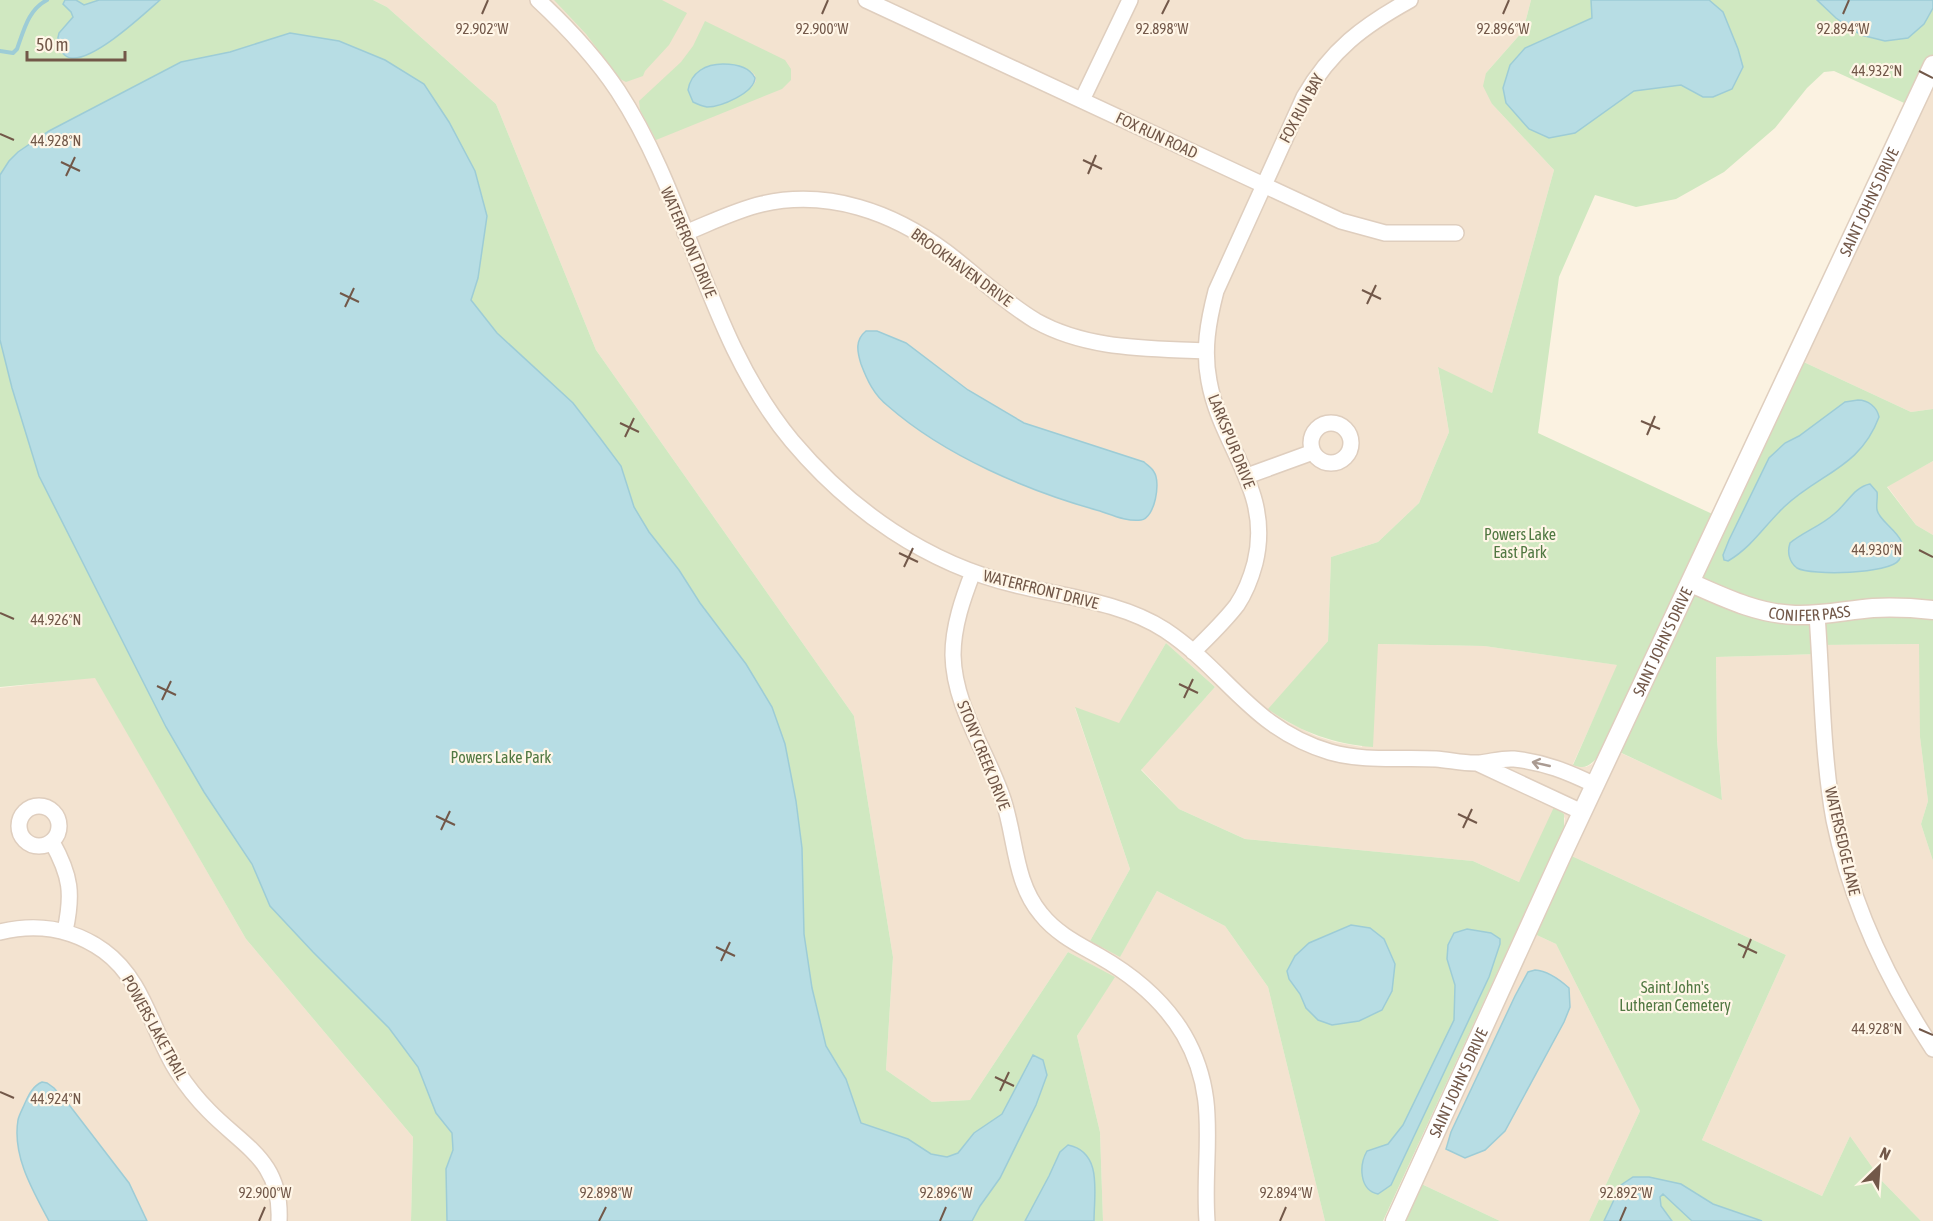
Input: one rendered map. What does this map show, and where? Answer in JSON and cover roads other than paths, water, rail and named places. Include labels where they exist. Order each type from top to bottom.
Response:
[{"type":"street","name":"WATERFRONT DRIVE","points":[[538,0],[569,31],[618,91],[656,162],[733,349],[771,415],[844,495],[874,519],[930,554],[973,572],[1009,584],[1124,611],[1165,630],[1193,652],[1261,717],[1284,733],[1308,744],[1352,757],[1435,759],[1477,763],[1509,758],[1539,763],[1595,784]]},
{"type":"street","name":"FOX RUN ROAD","points":[[866,0],[894,6],[1082,100],[1341,221],[1385,233],[1456,233]]},
{"type":"street","points":[[1082,100],[1130,0]]},
{"type":"street","name":"FOX RUN BAY","points":[[1264,184],[1316,75],[1351,38],[1376,19],[1410,0]]},
{"type":"street","name":"SAINT JOHN'S DRIVE","points":[[1395,1221],[1595,784],[1933,65]]},
{"type":"street","name":"LARKSPUR DRIVE","points":[[1193,652],[1238,604],[1251,576],[1259,547],[1255,499],[1216,409],[1209,382],[1205,351],[1208,319],[1216,291],[1264,184]]},
{"type":"street","name":"BROOKHAVEN DRIVE","points":[[685,233],[761,204],[792,200],[833,201],[868,209],[924,236],[1036,321],[1062,332],[1087,341],[1117,347],[1205,351]]},
{"type":"street","points":[[1247,477],[1313,452]]},
{"type":"street","name":"STONY CREEK DRIVE","points":[[973,572],[955,628],[953,655],[955,678],[961,702],[984,750],[1003,800],[1021,877],[1035,905],[1056,930],[1138,982],[1156,997],[1172,1016],[1184,1036],[1202,1076],[1207,1099],[1209,1122],[1206,1203],[1208,1221]]},
{"type":"street","name":"CONIFER PASS","points":[[1691,583],[1755,609],[1795,615],[1817,615],[1875,608],[1933,610]]},
{"type":"street","name":"WATERSEDGE LANE","points":[[1817,615],[1828,778],[1843,857],[1866,927],[1881,960],[1901,999],[1933,1049]]},
{"type":"street","name":"WATERFRONT DRIVE","points":[[1477,763],[1582,812]]},
{"type":"street","points":[[52,842],[66,870],[69,885],[71,903],[65,931]]},
{"type":"street","name":"POWERS LAKE TRAIL","points":[[0,932],[26,928],[65,931],[105,952],[133,981],[145,1002],[165,1050],[192,1092],[209,1111],[251,1148],[268,1169],[276,1191],[279,1221]]},
{"type":"water","points":[[65,0],[76,0],[84,5],[99,0],[160,0],[131,25],[93,52],[82,57],[69,58],[64,55],[57,42],[59,33],[73,17],[63,4]]},
{"type":"water","points":[[1591,0],[1709,0],[1723,12],[1743,67],[1732,89],[1713,97],[1703,97],[1681,85],[1634,91],[1575,133],[1549,138],[1529,129],[1506,103],[1503,88],[1510,65],[1525,48],[1592,18]]},
{"type":"water","points":[[1817,0],[1933,0],[1933,8],[1924,24],[1908,38],[1885,41],[1861,35],[1836,18]]},
{"type":"water","name":"Powers Lake Park","points":[[290,33],[339,41],[385,60],[424,84],[449,122],[475,171],[487,216],[478,278],[471,300],[497,333],[573,403],[621,466],[634,507],[649,532],[746,664],[772,707],[785,744],[796,801],[802,848],[804,934],[812,988],[826,1046],[846,1079],[861,1123],[908,1139],[931,1154],[947,1157],[958,1153],[974,1133],[1002,1114],[1033,1055],[1043,1060],[1047,1075],[1036,1105],[1000,1178],[972,1221],[447,1221],[446,1169],[453,1150],[452,1133],[436,1113],[418,1067],[389,1028],[270,906],[252,864],[204,792],[166,727],[39,476],[0,340],[0,175],[9,161],[49,131],[181,62],[230,52]]},
{"type":"water","points":[[723,64],[745,68],[755,78],[753,84],[743,94],[720,105],[707,107],[693,102],[688,90],[692,78],[705,67]]},
{"type":"water","points":[[866,331],[877,331],[906,343],[968,390],[1024,423],[1144,462],[1154,472],[1157,483],[1157,491],[1150,513],[1141,520],[1131,520],[1073,503],[988,470],[935,441],[888,406],[872,387],[861,364],[858,350],[860,338]]},
{"type":"water","points":[[1858,400],[1872,405],[1879,417],[1861,448],[1850,459],[1784,507],[1737,555],[1728,561],[1724,560],[1723,555],[1729,540],[1769,458],[1785,443],[1799,436],[1845,402]]},
{"type":"water","points":[[1870,484],[1877,492],[1879,516],[1895,532],[1902,545],[1899,560],[1893,565],[1866,571],[1833,573],[1805,571],[1794,566],[1789,557],[1790,543],[1829,518],[1855,492]]},
{"type":"water","points":[[1351,925],[1370,928],[1384,939],[1395,964],[1392,991],[1382,1010],[1359,1021],[1332,1025],[1318,1020],[1306,1008],[1300,994],[1289,979],[1287,971],[1295,956],[1309,943]]},
{"type":"water","points":[[1467,929],[1491,933],[1500,939],[1489,977],[1391,1185],[1378,1194],[1372,1192],[1367,1188],[1362,1176],[1364,1157],[1367,1151],[1388,1144],[1403,1125],[1454,1020],[1455,985],[1447,959],[1448,945],[1454,933]]},
{"type":"water","points":[[1535,970],[1553,976],[1569,988],[1570,1007],[1505,1131],[1485,1150],[1465,1158],[1446,1149],[1451,1132],[1515,996],[1528,972]]},
{"type":"water","points":[[42,1082],[54,1088],[70,1106],[129,1183],[147,1221],[49,1221],[25,1173],[17,1133],[19,1118],[30,1093]]},
{"type":"water","points":[[1068,1145],[1079,1149],[1092,1165],[1095,1186],[1094,1221],[1025,1221],[1060,1152]]},
{"type":"water","points":[[1633,1177],[1649,1177],[1681,1184],[1713,1204],[1762,1221],[1692,1221],[1663,1194],[1660,1197],[1661,1206],[1672,1221],[1604,1221],[1621,1185]]},
{"type":"waterway","points":[[0,51],[13,53],[17,49],[31,15],[47,0]]},
{"type":"park label","name":"Powers Lake East Park","points":[[1520,543]]},
{"type":"park label","name":"Saint John's Lutheran Cemetery","points":[[1675,996]]}]
